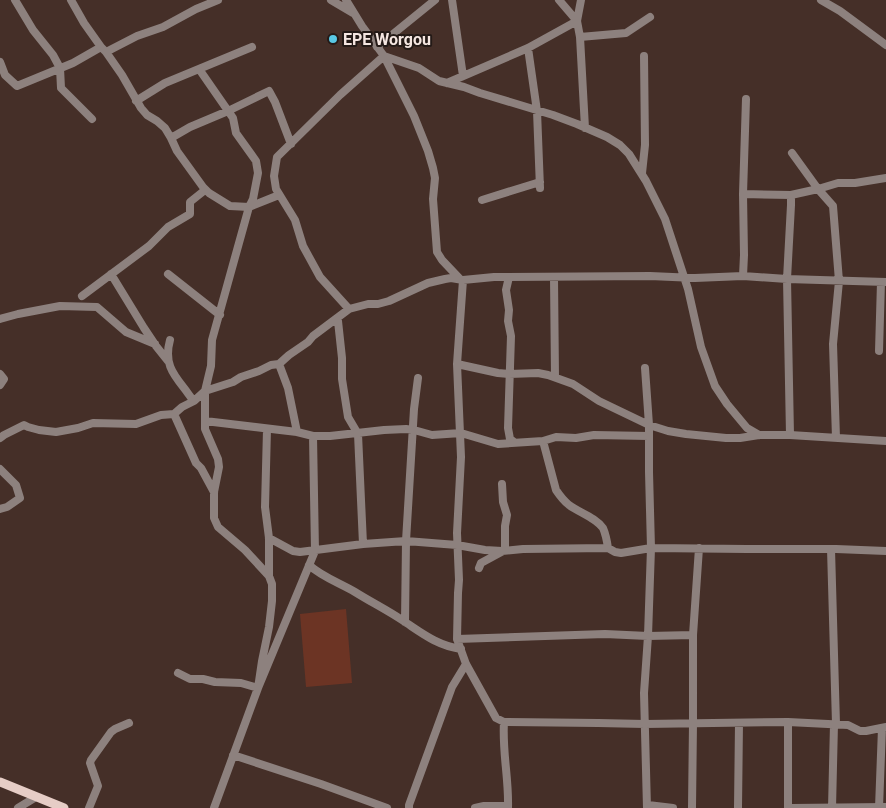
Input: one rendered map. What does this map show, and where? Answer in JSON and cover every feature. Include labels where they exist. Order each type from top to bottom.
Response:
[{"type":"main road","points":[[0,782],[64,808]]},
{"type":"street","points":[[15,0],[33,30],[53,55],[60,68],[61,88],[92,118]]},
{"type":"street","points":[[71,0],[84,23],[122,76],[136,101],[147,115],[165,128],[172,138],[177,151],[209,194],[230,206],[249,207],[279,195]]},
{"type":"street","points":[[0,62],[5,75],[17,86],[103,49],[163,26],[203,3],[218,0]]},
{"type":"street","points":[[331,0],[355,15]]},
{"type":"street","points":[[378,47],[435,0]]},
{"type":"street","points":[[452,0],[463,76]]},
{"type":"street","points":[[559,0],[577,21]]},
{"type":"street","points":[[581,0],[577,21],[580,37],[585,128]]},
{"type":"street","points":[[821,0],[840,11],[886,45]]},
{"type":"street","points":[[350,2],[355,15],[384,56],[414,116],[432,161],[435,178],[433,199],[437,252],[461,280],[457,364],[461,433],[457,533],[459,580],[457,639],[466,664],[493,715],[504,722],[645,724],[788,722],[848,725],[866,732],[884,728],[882,807],[790,808],[788,722]]},
{"type":"street","points":[[580,37],[626,33],[650,18]]},
{"type":"street","points":[[447,83],[528,48],[577,21]]},
{"type":"street","points":[[136,101],[165,83],[252,47]]},
{"type":"street","points":[[482,200],[540,185],[537,111],[528,48]]},
{"type":"street","points":[[384,56],[420,68],[439,81],[562,118],[606,137],[620,145],[629,154],[642,173],[673,239],[688,289],[701,347],[715,386],[746,428],[759,435]]},
{"type":"street","points":[[349,309],[320,276],[303,246],[295,220],[276,190],[274,176],[277,157],[384,56]]},
{"type":"street","points":[[642,173],[645,145],[644,56]]},
{"type":"street","points":[[199,69],[233,118],[236,133],[256,161],[258,173],[253,199],[249,207],[212,340],[212,359],[205,391],[206,429],[219,466],[214,492],[214,518],[218,527],[269,576]]},
{"type":"street","points":[[172,138],[190,127],[269,91],[291,144]]},
{"type":"street","points":[[742,276],[744,255],[743,194],[746,99]]},
{"type":"street","points":[[792,153],[818,190],[833,206],[839,281],[833,344],[836,438]]},
{"type":"street","points":[[743,194],[791,195],[818,190],[838,183],[855,183],[886,178]]},
{"type":"street","points":[[82,296],[149,246],[168,227],[190,214],[190,202],[205,190]]},
{"type":"street","points":[[790,435],[787,279],[791,195]]},
{"type":"street","points":[[111,274],[154,344],[168,361]]},
{"type":"street","points":[[168,274],[220,315]]},
{"type":"street","points":[[0,438],[24,425],[39,430],[56,432],[93,423],[136,424],[161,415],[174,414],[205,391],[233,382],[271,365],[279,364],[349,309],[368,304],[389,302],[416,288],[437,280],[451,278],[461,280],[509,277],[742,276],[883,282],[881,348]]},
{"type":"street","points":[[509,277],[506,290],[511,336],[508,428],[510,439],[514,442]]},
{"type":"street","points":[[554,278],[555,377]]},
{"type":"street","points":[[0,319],[60,306],[97,307],[126,332],[154,344]]},
{"type":"street","points":[[337,319],[342,358],[342,379],[348,417],[358,434],[363,544]]},
{"type":"street","points":[[170,340],[168,345],[169,367],[194,401]]},
{"type":"street","points":[[279,364],[288,388],[297,432]]},
{"type":"street","points":[[457,364],[498,373],[538,373],[555,377],[573,384],[599,401],[649,425],[668,431],[740,438],[759,435],[790,435],[886,441]]},
{"type":"street","points":[[645,368],[649,425],[651,548],[644,693],[648,806],[673,808]]},
{"type":"street","points":[[0,374],[4,378],[0,385]]},
{"type":"street","points":[[405,622],[406,542],[414,409],[418,378]]},
{"type":"street","points":[[174,414],[196,463],[201,468],[214,492]]},
{"type":"street","points":[[205,421],[297,432],[313,436],[358,434],[384,430],[414,430],[432,435],[461,433],[498,444],[543,441],[556,437],[576,438],[594,435],[649,436]]},
{"type":"street","points":[[258,688],[272,601],[272,584],[269,576],[269,538],[265,507],[267,429]]},
{"type":"street","points":[[214,808],[258,688],[314,551],[313,436]]},
{"type":"street","points":[[543,441],[556,490],[570,506],[602,527],[608,548]]},
{"type":"street","points":[[0,469],[16,485],[20,498],[7,507],[0,509]]},
{"type":"street","points":[[502,484],[503,502],[507,515],[505,550]]},
{"type":"street","points":[[269,538],[293,551],[300,552],[363,544],[406,542],[457,545],[485,550],[608,548],[621,553],[651,548],[886,551]]},
{"type":"street","points":[[692,808],[693,634],[699,548]]},
{"type":"street","points":[[831,549],[835,724],[832,808]]},
{"type":"street","points":[[479,568],[481,563],[505,550]]},
{"type":"street","points":[[309,565],[431,639],[447,647],[460,649]]},
{"type":"street","points":[[457,639],[605,634],[648,636],[693,634]]},
{"type":"street","points":[[409,808],[452,687],[466,664]]},
{"type":"street","points":[[178,673],[190,679],[240,683],[258,688]]},
{"type":"street","points":[[474,808],[484,806],[508,807],[504,722]]},
{"type":"street","points":[[89,808],[98,786],[90,766],[91,760],[111,732],[129,723]]},
{"type":"street","points":[[738,808],[739,723]]},
{"type":"street","points":[[233,755],[322,784],[387,808]]},
{"type":"street","points":[[18,808],[36,797]]},
{"type":"shaded area","points":[[346,609],[352,683],[306,687],[300,614]]},
{"type":"place","name":"EPE Worgou","points":[[333,39]]}]
